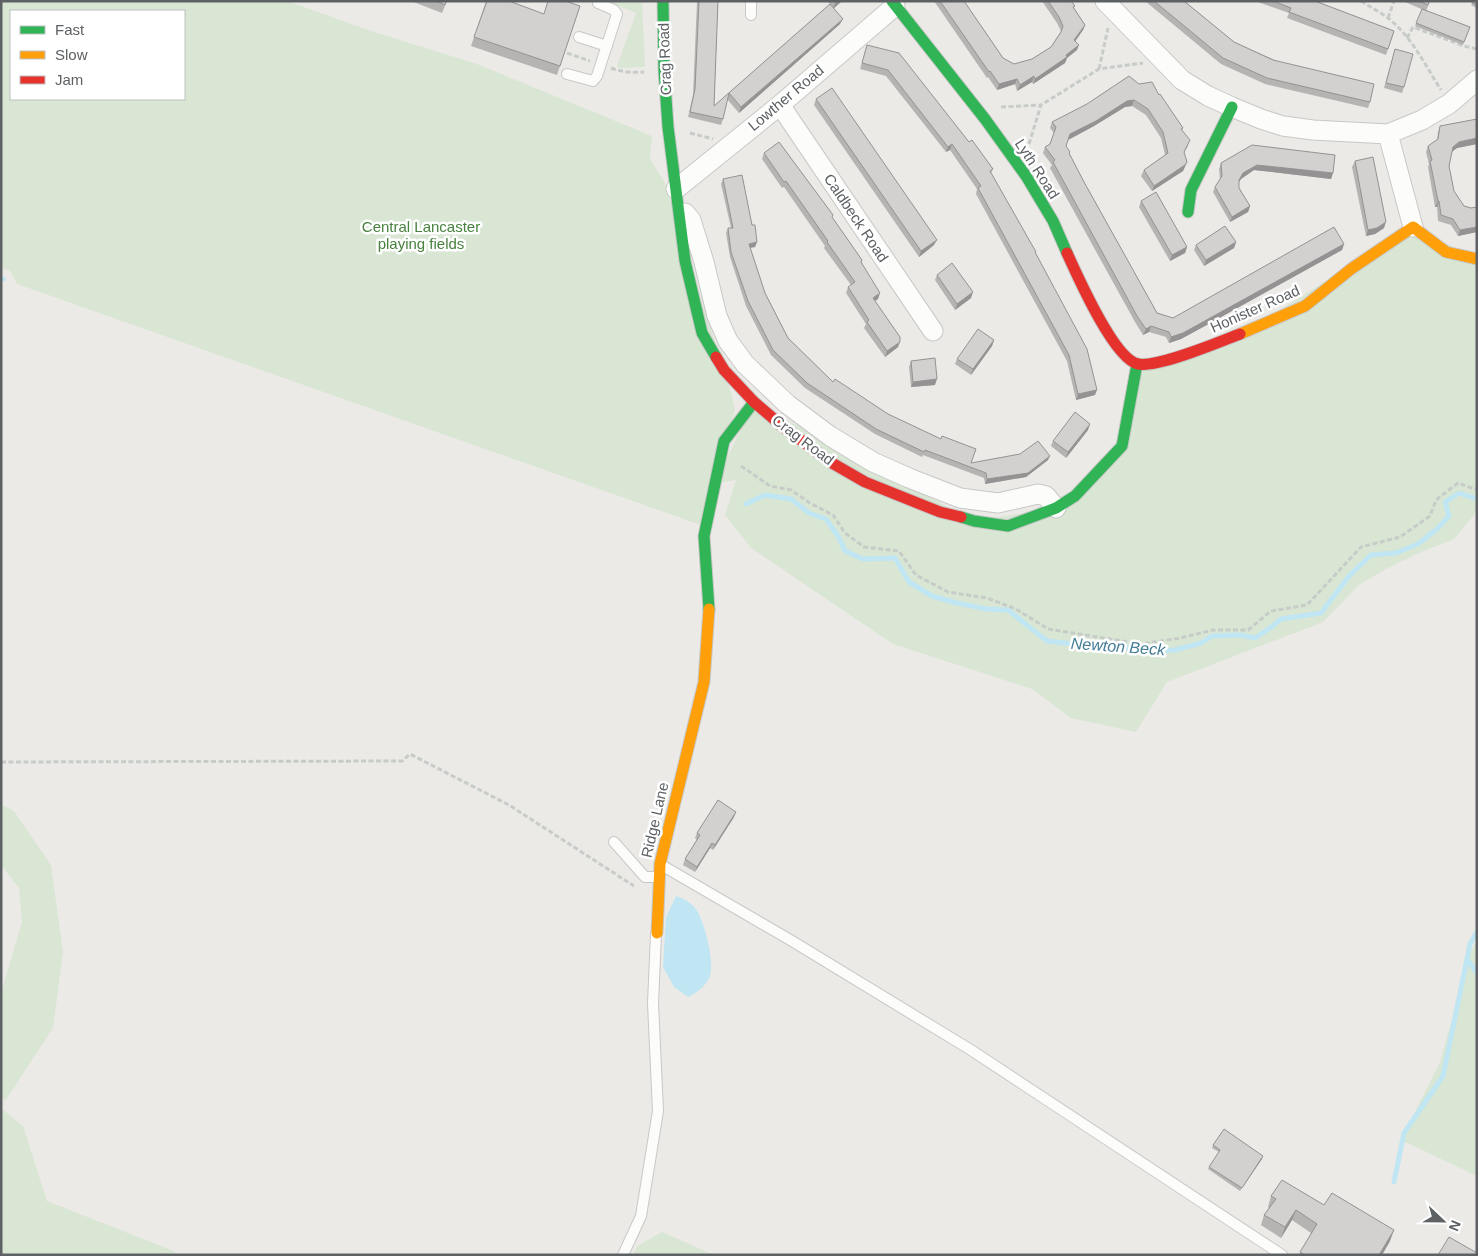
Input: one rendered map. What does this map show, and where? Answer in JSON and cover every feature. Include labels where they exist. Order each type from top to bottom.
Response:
[{"type":"street","name":"Crag Road","points":[[663,1],[664,70],[668,127],[685,261],[702,333],[724,370],[754,402],[782,426],[832,463],[865,482],[940,512],[974,521],[1008,526],[1056,508],[1075,496],[1122,446],[1137,364]]},
{"type":"street","points":[[1105,1],[1182,80],[1208,96],[1232,107],[1283,126],[1313,130],[1388,134],[1422,120],[1449,104],[1477,80]]},
{"type":"street","name":"Lowther Road","points":[[678,198],[732,144],[780,105],[894,3]]},
{"type":"street","name":"Lyth Road","points":[[894,3],[985,119],[1026,176],[1052,221],[1080,284],[1095,312],[1122,353],[1137,364]]},
{"type":"street","name":"Caldbeck Road","points":[[780,105],[933,331]]},
{"type":"street","points":[[1188,212],[1191,190],[1232,107]]},
{"type":"street","points":[[1388,134],[1413,227],[1446,252],[1477,259]]},
{"type":"street","name":"Crag Road","points":[[678,198],[691,220],[704,262],[717,316],[728,341],[745,364],[787,404],[830,436],[873,462],[960,498],[998,504],[1038,494],[1046,496],[1056,508]]},
{"type":"street","name":"Honister Road","points":[[1137,364],[1153,364],[1194,351],[1305,306],[1351,270],[1413,227]]},
{"type":"street","name":"Ridge Lane","points":[[656,932],[660,864],[704,682],[709,610],[704,536],[724,441],[754,402]]},
{"type":"lane","points":[[751,1],[751,15]]},
{"type":"lane","points":[[567,74],[593,81],[597,76],[617,14],[614,10],[596,2]]},
{"type":"lane","points":[[579,36],[607,46]]},
{"type":"lane","points":[[614,842],[645,877],[660,877]]},
{"type":"lane","points":[[660,864],[792,941],[971,1050],[1282,1255]]},
{"type":"lane","name":"Ridge Lane","points":[[623,1255],[641,1216],[658,1111],[653,1003],[656,932]]},
{"type":"path","points":[[1361,1],[1388,18],[1414,45],[1449,104]]},
{"type":"path","points":[[1388,18],[1394,1]]},
{"type":"path","points":[[1099,69],[1108,28],[1120,17]]},
{"type":"path","points":[[1408,38],[1413,27],[1477,49]]},
{"type":"path","points":[[985,119],[998,107],[1041,105],[1099,69],[1142,63],[1155,53]]},
{"type":"path","points":[[1014,159],[1028,148],[1041,105]]},
{"type":"path","points":[[668,127],[732,144]]},
{"type":"path","points":[[722,452],[770,486],[790,490],[832,515],[845,534],[864,547],[899,551],[916,575],[948,592],[987,598],[1016,609],[1048,629],[1141,644],[1180,638],[1213,630],[1248,630],[1271,611],[1307,605],[1361,547],[1400,538],[1430,516],[1436,500],[1458,483],[1477,490]]},
{"type":"path","points":[[1,762],[402,761],[410,754],[509,805],[636,887],[658,891]]},
{"type":"green space","name":"Central Lancaster playing fields","points":[[1,1],[287,1],[371,31],[477,64],[652,136],[650,159],[664,181],[735,410],[701,525],[17,284],[10,271],[1,268]]},
{"type":"green space","points":[[611,1],[642,1],[645,67],[619,68],[617,66],[636,13]]},
{"type":"green space","points":[[1413,227],[1477,259],[1477,511],[1454,539],[1421,552],[1360,584],[1323,622],[1167,682],[1136,732],[1071,718],[1032,689],[893,644],[751,548],[725,515],[736,480],[715,483],[754,402],[974,521],[1056,508],[1122,446],[1137,364],[1242,333]]},
{"type":"green space","points":[[1,804],[14,811],[51,865],[63,952],[53,1028],[5,1101],[1,1097],[1,993],[22,922],[19,888],[1,865]]},
{"type":"green space","points":[[1477,940],[1477,1176],[1401,1140],[1440,1062],[1463,981],[1467,959]]},
{"type":"green space","points":[[1,1108],[23,1126],[47,1201],[176,1252],[173,1255],[1,1255]]},
{"type":"green space","points":[[662,1232],[714,1255],[633,1255],[637,1246]]},
{"type":"water","points":[[676,896],[684,899],[695,908],[702,921],[710,952],[710,976],[698,991],[688,997],[674,987],[663,967],[666,917]]},
{"type":"building","points":[[436,1],[446,1],[445,5]]},
{"type":"building","points":[[487,1],[509,1],[544,14],[548,1],[565,1],[580,6],[560,66],[474,37]]},
{"type":"building","points":[[699,1],[718,1],[714,106],[830,4],[843,19],[741,107],[729,93],[723,119],[690,112],[695,89]]},
{"type":"building","points":[[940,1],[964,1],[1003,58],[1014,64],[1032,59],[1051,47],[1061,32],[1063,26],[1048,1],[1071,1],[1085,25],[1074,40],[1079,45],[1066,55],[1067,57],[1035,79],[1034,76],[1020,85],[1017,79],[999,84]]},
{"type":"building","points":[[1154,1],[1184,1],[1234,42],[1273,60],[1374,84],[1370,102],[1267,78],[1223,58]]},
{"type":"building","points":[[1273,1],[1315,1],[1394,31],[1388,49],[1289,12],[1291,8]]},
{"type":"building","points":[[1419,1],[1429,1],[1428,5]]},
{"type":"building","points":[[1422,9],[1470,27],[1464,42],[1416,23]]},
{"type":"building","points":[[867,45],[899,53],[969,142],[972,140],[993,169],[990,171],[1036,252],[1087,349],[1097,390],[1078,394],[1069,355],[978,188],[981,186],[952,144],[948,147],[888,70],[862,63]]},
{"type":"building","points":[[1395,49],[1413,54],[1404,87],[1386,83]]},
{"type":"building","points":[[1129,76],[1139,84],[1152,82],[1183,128],[1181,129],[1190,140],[1184,152],[1187,162],[1185,165],[1154,186],[1144,170],[1168,153],[1163,132],[1148,109],[1134,100],[1127,101],[1096,121],[1070,134],[1066,146],[1157,313],[1173,318],[1334,227],[1344,244],[1183,333],[1171,337],[1169,332],[1151,326],[1146,329],[1137,316],[1053,162],[1055,160],[1045,147],[1050,144],[1056,127],[1052,122],[1087,104]]},
{"type":"building","points":[[832,88],[937,240],[921,251],[816,99]]},
{"type":"building","points":[[1477,119],[1477,138],[1459,142],[1453,147],[1449,166],[1454,191],[1464,206],[1477,207],[1477,227],[1460,230],[1453,219],[1441,215],[1428,146],[1438,139],[1440,126]]},
{"type":"building","points":[[779,142],[833,215],[832,217],[862,260],[861,262],[880,293],[873,298],[900,337],[900,342],[887,351],[867,322],[869,320],[848,287],[855,282],[786,181],[784,182],[764,153]]},
{"type":"building","points":[[1252,145],[1335,155],[1333,173],[1257,165],[1243,173],[1239,180],[1239,188],[1250,206],[1232,217],[1215,187],[1222,176],[1221,163]]},
{"type":"building","points":[[1373,157],[1386,222],[1377,228],[1368,230],[1355,161]]},
{"type":"building","points":[[742,175],[752,225],[755,225],[757,242],[749,244],[765,293],[788,338],[833,382],[835,379],[888,414],[941,439],[942,436],[976,449],[971,463],[1020,454],[1038,441],[1050,456],[1028,473],[987,479],[986,473],[925,450],[924,452],[876,429],[807,383],[773,350],[748,301],[731,252],[728,228],[733,228],[723,179]]},
{"type":"building","points":[[1156,192],[1187,247],[1172,255],[1141,201]]},
{"type":"building","points":[[1225,226],[1236,242],[1206,260],[1196,245]]},
{"type":"building","points":[[952,263],[973,292],[957,304],[937,275]]},
{"type":"building","points":[[978,329],[994,340],[973,369],[957,359]]},
{"type":"building","points":[[935,358],[937,379],[913,382],[911,361]]},
{"type":"building","points":[[1075,412],[1090,424],[1068,452],[1053,441]]},
{"type":"building","points":[[718,800],[736,812],[715,845],[712,843],[697,867],[685,859],[700,835],[697,833]]},
{"type":"building","points":[[1224,1129],[1263,1156],[1242,1188],[1209,1167],[1220,1150],[1213,1145]]},
{"type":"building","points":[[1282,1180],[1324,1205],[1332,1193],[1394,1230],[1379,1255],[1305,1255],[1300,1252],[1317,1224],[1296,1210],[1285,1227],[1264,1215],[1276,1199],[1271,1196]]},
{"type":"building","points":[[1449,1237],[1477,1253],[1477,1255],[1438,1255]]},
{"type":"waterway","name":"Newton Beck","points":[[746,504],[765,495],[791,499],[809,513],[826,519],[838,536],[845,551],[863,559],[895,558],[909,582],[932,596],[987,609],[1008,610],[1047,641],[1074,644],[1105,644],[1146,651],[1175,650],[1201,643],[1212,636],[1240,635],[1255,638],[1281,619],[1321,613],[1349,576],[1371,555],[1396,553],[1418,544],[1437,529],[1449,516],[1445,502],[1459,493],[1477,499]]},
{"type":"waterway","points":[[1477,932],[1470,944],[1467,959],[1477,973]]},
{"type":"waterway","points":[[1394,1182],[1404,1133],[1443,1076],[1467,959]]},
{"type":"traffic: fast","points":[[663,1],[664,70],[668,127],[685,261],[702,333],[716,357]]},
{"type":"traffic: fast","points":[[892,1],[985,119],[1026,176],[1053,221],[1067,253]]},
{"type":"traffic: fast","points":[[1188,212],[1191,190],[1232,107]]},
{"type":"traffic: fast","points":[[961,517],[1008,526],[1056,508],[1075,496],[1122,446],[1137,364]]},
{"type":"traffic: fast","points":[[709,609],[704,536],[724,441],[754,402]]},
{"type":"traffic: slow","points":[[1240,334],[1305,306],[1351,269],[1413,227],[1446,252],[1477,259]]},
{"type":"traffic: slow","points":[[657,933],[660,864],[704,682],[709,609]]},
{"type":"traffic: jam","points":[[1067,253],[1097,315],[1118,348],[1128,359],[1138,364],[1174,358],[1240,334]]},
{"type":"traffic: jam","points":[[716,357],[724,370],[754,402],[782,426],[832,463],[865,482],[940,512],[961,517]]}]
